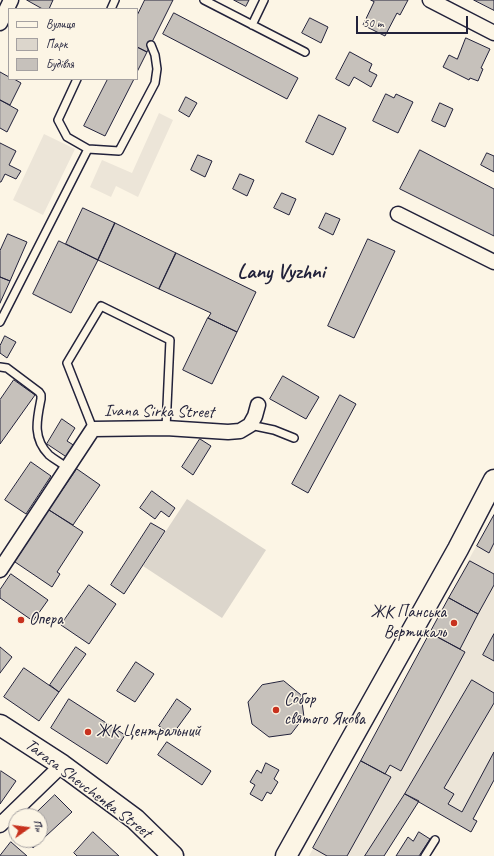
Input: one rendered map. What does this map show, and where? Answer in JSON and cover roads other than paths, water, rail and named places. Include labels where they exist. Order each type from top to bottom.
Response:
[{"type":"street","points":[[0,23],[11,0]]},
{"type":"street","points":[[430,0],[494,32]]},
{"type":"street","points":[[398,214],[494,262]]},
{"type":"street","points":[[250,425],[255,416],[258,405]]},
{"type":"street","name":"Ivana Sirka Street","points":[[0,570],[93,429],[166,428],[228,432],[240,430],[250,425]]},
{"type":"street","points":[[286,856],[458,549],[494,480]]},
{"type":"street","name":"Tarasa Shevchenka Street","points":[[0,725],[62,765],[135,819],[173,856]]},
{"type":"street","points":[[0,825],[62,765]]},
{"type":"lane","points":[[204,0],[305,52]]},
{"type":"lane","points":[[252,25],[264,0]]},
{"type":"lane","points":[[78,80],[58,120],[67,137],[88,149],[119,151],[155,83],[157,69],[155,55],[151,45]]},
{"type":"lane","points":[[0,322],[88,149]]},
{"type":"lane","points":[[93,429],[67,363],[101,306],[170,340],[166,428]]},
{"type":"lane","points":[[0,367],[7,368],[39,392],[42,399],[36,424],[40,443],[49,455],[67,468]]},
{"type":"lane","points":[[250,425],[274,430],[294,438]]},
{"type":"lane","points":[[425,856],[435,840]]},
{"type":"place","name":"Опера","points":[[21,620]]},
{"type":"place","name":"ЖК Панська Вертикаль","points":[[454,623]]},
{"type":"place","name":"Собор святого Якова","points":[[276,710]]},
{"type":"place","name":"ЖК Центральний","points":[[88,732]]},
{"type":"district","name":"Lany Vyzhni","points":[[281,272]]}]
